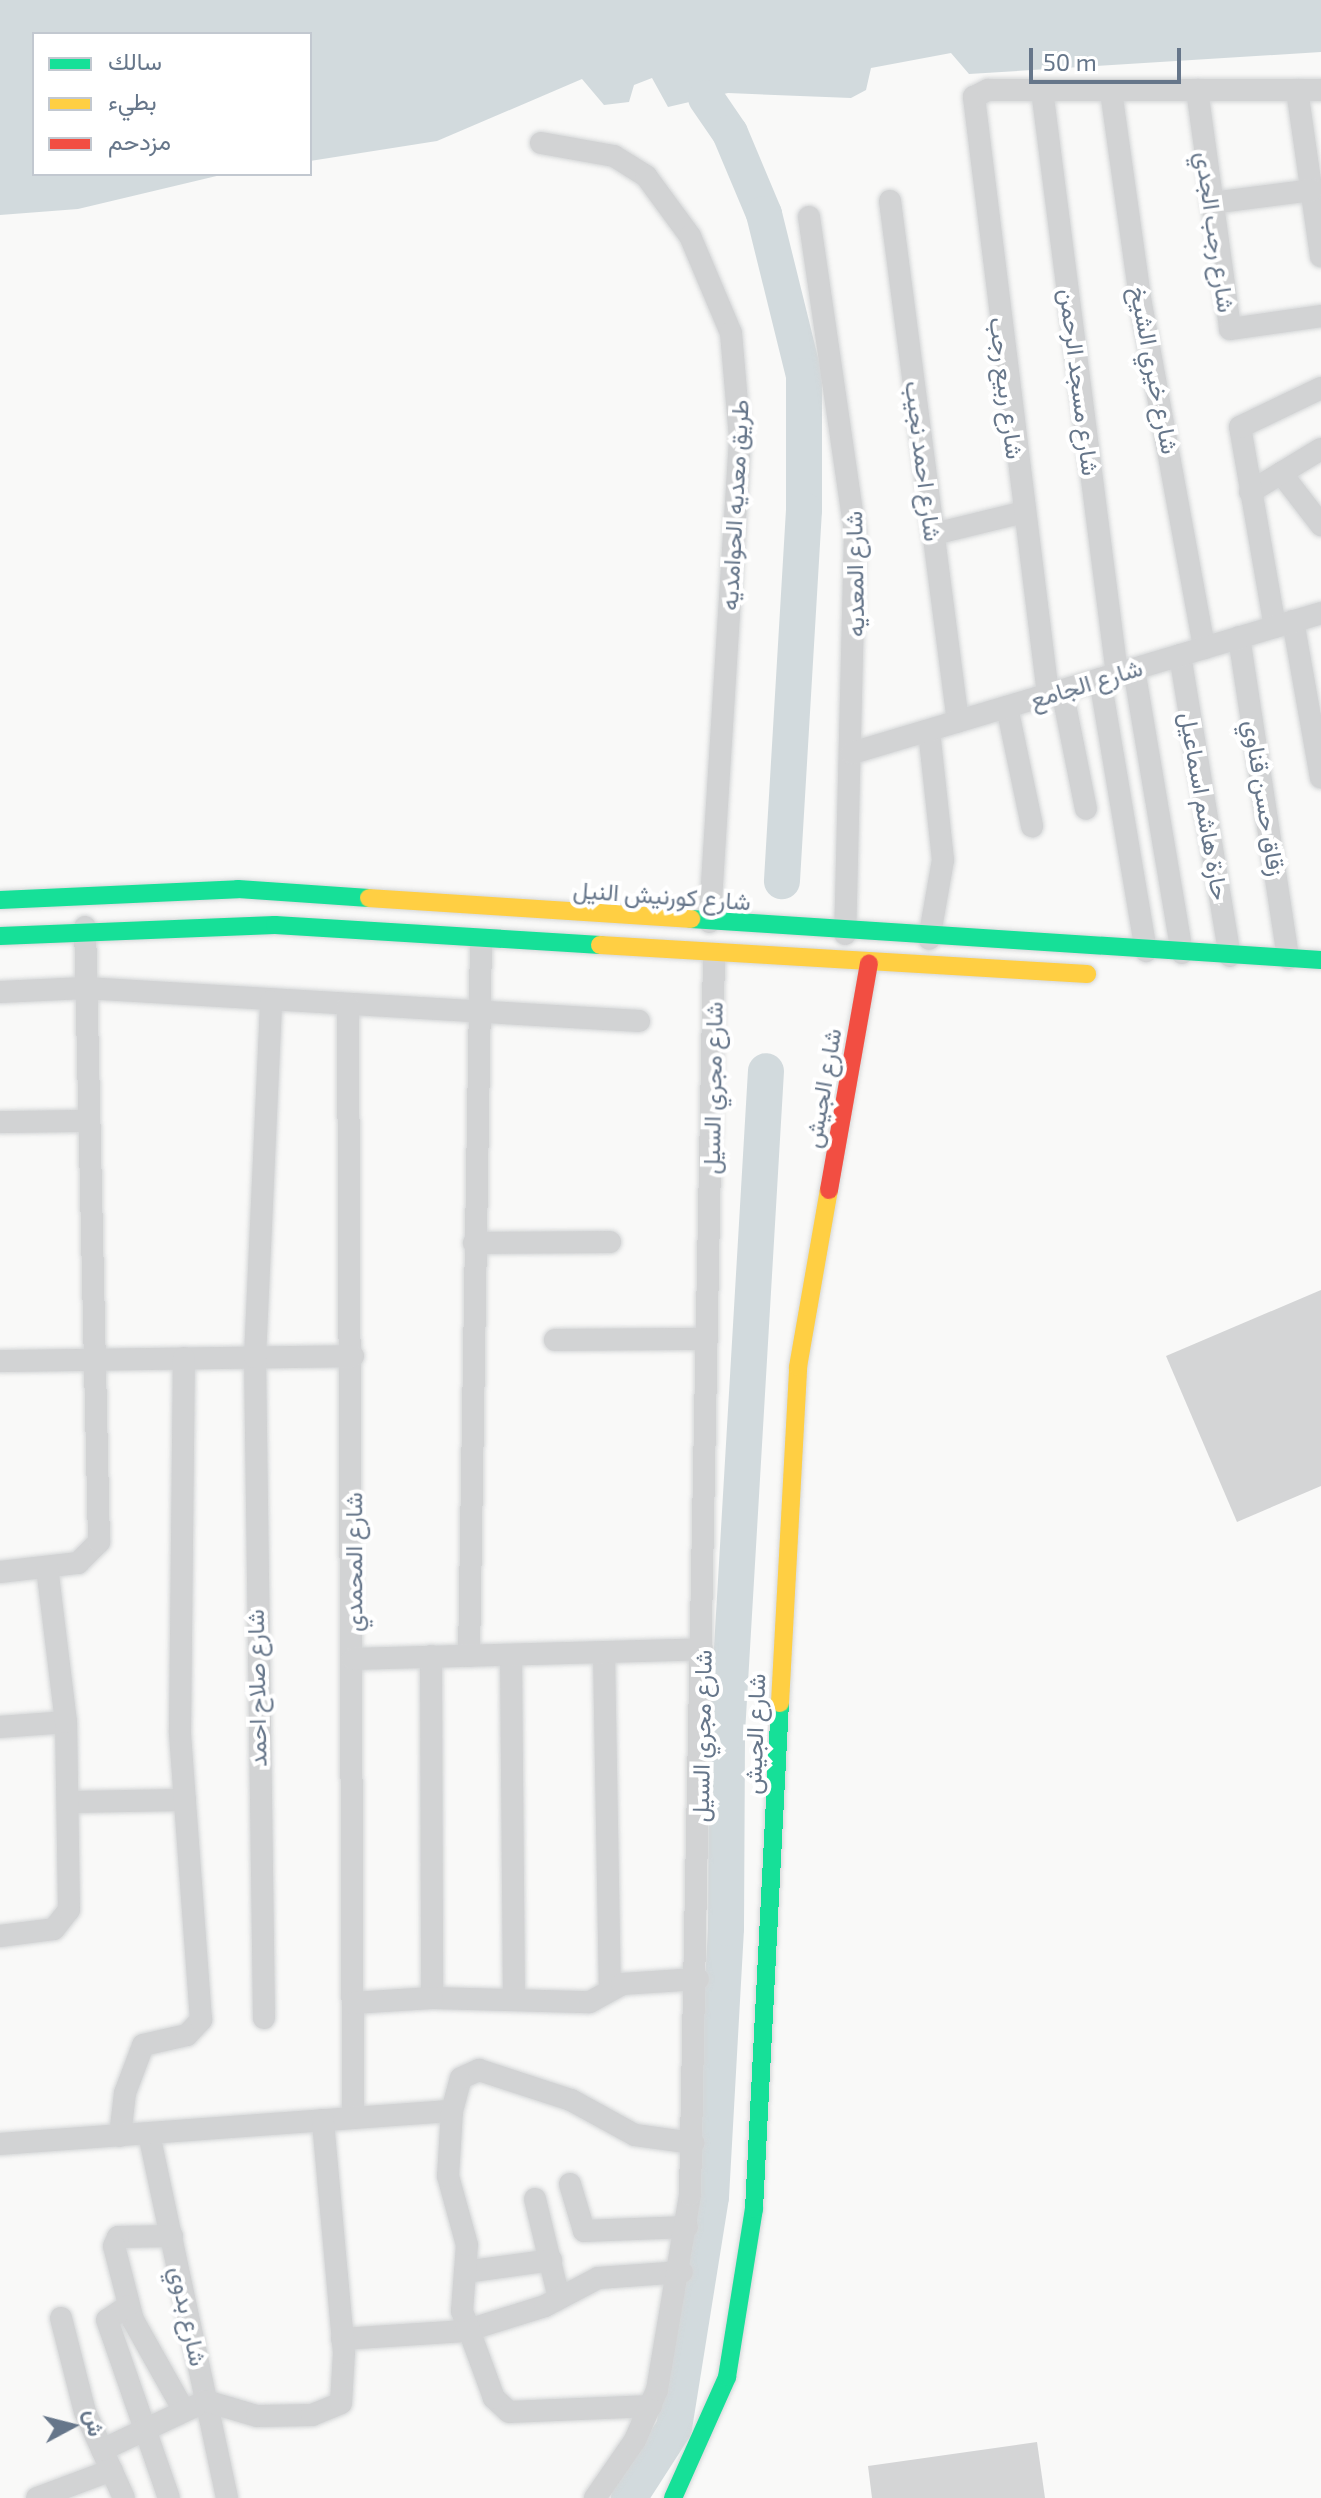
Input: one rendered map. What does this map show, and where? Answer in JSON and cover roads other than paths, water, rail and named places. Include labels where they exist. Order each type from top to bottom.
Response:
[{"type":"main road","name":"شارع كورنيش النيل","points":[[0,900],[238,889],[845,934],[1321,960]]},
{"type":"main road","points":[[0,936],[85,927],[275,925],[714,955],[1107,975]]},
{"type":"main road","name":"شارع الجيش","points":[[673,2498],[727,2377],[754,2209],[798,1367],[869,964]]},
{"type":"street","name":"شارع ربيع رجب","points":[[1042,90],[988,90],[974,97],[971,113],[1024,512],[1055,692],[1086,809]]},
{"type":"street","points":[[1042,90],[1321,90]]},
{"type":"street","name":"شارع مسجد الرحمن","points":[[1042,90],[1117,674]]},
{"type":"street","name":"شارع رجب الجدي","points":[[1197,90],[1230,329],[1321,316]]},
{"type":"street","points":[[1297,90],[1321,256]]},
{"type":"street","name":"شارع خيري الشيخ","points":[[1111,91],[1140,298],[1204,648]]},
{"type":"street","name":"طريق معديه الحوامديه","points":[[541,143],[614,156],[646,176],[690,236],[731,333],[740,439],[710,922]]},
{"type":"street","points":[[1212,203],[1312,190]]},
{"type":"street","name":"شارع احمد نجيب","points":[[890,201],[958,722]]},
{"type":"street","name":"شارع المعديه","points":[[809,217],[855,532],[852,753],[845,934]]},
{"type":"street","points":[[1321,388],[1240,427],[1250,492],[1321,778]]},
{"type":"street","points":[[1250,492],[1321,449]]},
{"type":"street","points":[[1281,473],[1321,525]]},
{"type":"street","points":[[934,534],[1024,512]]},
{"type":"street","name":"شارع الجامع","points":[[852,753],[1321,613]]},
{"type":"street","name":"زقاق حسن قناوي","points":[[1239,637],[1288,958]]},
{"type":"street","name":"حارة هاشم اسماعيل","points":[[1180,655],[1230,956]]},
{"type":"street","points":[[1117,674],[1146,951]]},
{"type":"street","points":[[1117,674],[1182,953]]},
{"type":"street","points":[[1007,707],[1032,826]]},
{"type":"street","points":[[929,731],[943,860],[929,939]]},
{"type":"street","points":[[0,1572],[78,1563],[99,1542],[85,1121],[85,927]]},
{"type":"street","points":[[469,1656],[481,940]]},
{"type":"street","name":"شارع مجري السيل","points":[[595,2498],[651,2406],[682,2272],[687,2227],[698,1979],[714,955]]},
{"type":"street","points":[[0,992],[85,988],[639,1021]]},
{"type":"street","name":"شارع صلاح احمد","points":[[264,2018],[255,1357],[271,1001]]},
{"type":"street","name":"شارع المحمدي","points":[[348,1006],[353,1356],[353,2118]]},
{"type":"street","points":[[0,1122],[85,1121]]},
{"type":"street","points":[[474,1243],[610,1242]]},
{"type":"street","points":[[555,1340],[707,1339]]},
{"type":"street","points":[[0,1361],[353,1356]]},
{"type":"street","points":[[120,2136],[125,2093],[143,2045],[187,2035],[201,2020],[185,1800],[184,1358]]},
{"type":"street","points":[[0,1936],[54,1929],[69,1910],[66,1722],[47,1568]]},
{"type":"street","points":[[353,1659],[702,1649]]},
{"type":"street","points":[[604,1653],[610,1990]]},
{"type":"street","points":[[511,1655],[514,2000]]},
{"type":"street","points":[[431,1656],[432,1998]]},
{"type":"street","points":[[0,1727],[66,1722]]},
{"type":"street","points":[[69,1802],[185,1800]]},
{"type":"street","points":[[353,2003],[432,1998],[597,2001],[610,1990],[698,1979]]},
{"type":"street","points":[[651,2406],[501,2407],[465,2331],[466,2234],[448,2176],[452,2111],[461,2078],[479,2070],[571,2100],[635,2135],[693,2143]]},
{"type":"street","points":[[0,2144],[452,2111]]},
{"type":"street","points":[[37,2498],[107,2460],[144,2430],[206,2401],[257,2416],[330,2410],[344,2389],[323,2120]]},
{"type":"street","name":"شارع بدوي","points":[[149,2134],[227,2498]]},
{"type":"street","points":[[570,2184],[584,2231],[687,2227]]},
{"type":"street","points":[[535,2199],[559,2298]]},
{"type":"street","points":[[172,2236],[115,2239],[128,2306],[184,2411]]},
{"type":"street","points":[[465,2272],[551,2260]]},
{"type":"street","points":[[342,2339],[465,2331],[559,2298],[611,2275],[682,2272]]},
{"type":"street","points":[[128,2306],[107,2320],[169,2498]]},
{"type":"street","points":[[61,2318],[77,2388],[124,2498]]},
{"type":"waterway","points":[[706,98],[730,133],[764,214],[804,376],[804,510],[782,881]]},
{"type":"waterway","points":[[629,2498],[674,2428],[711,2197],[726,1928],[727,1733],[766,1071]]}]
